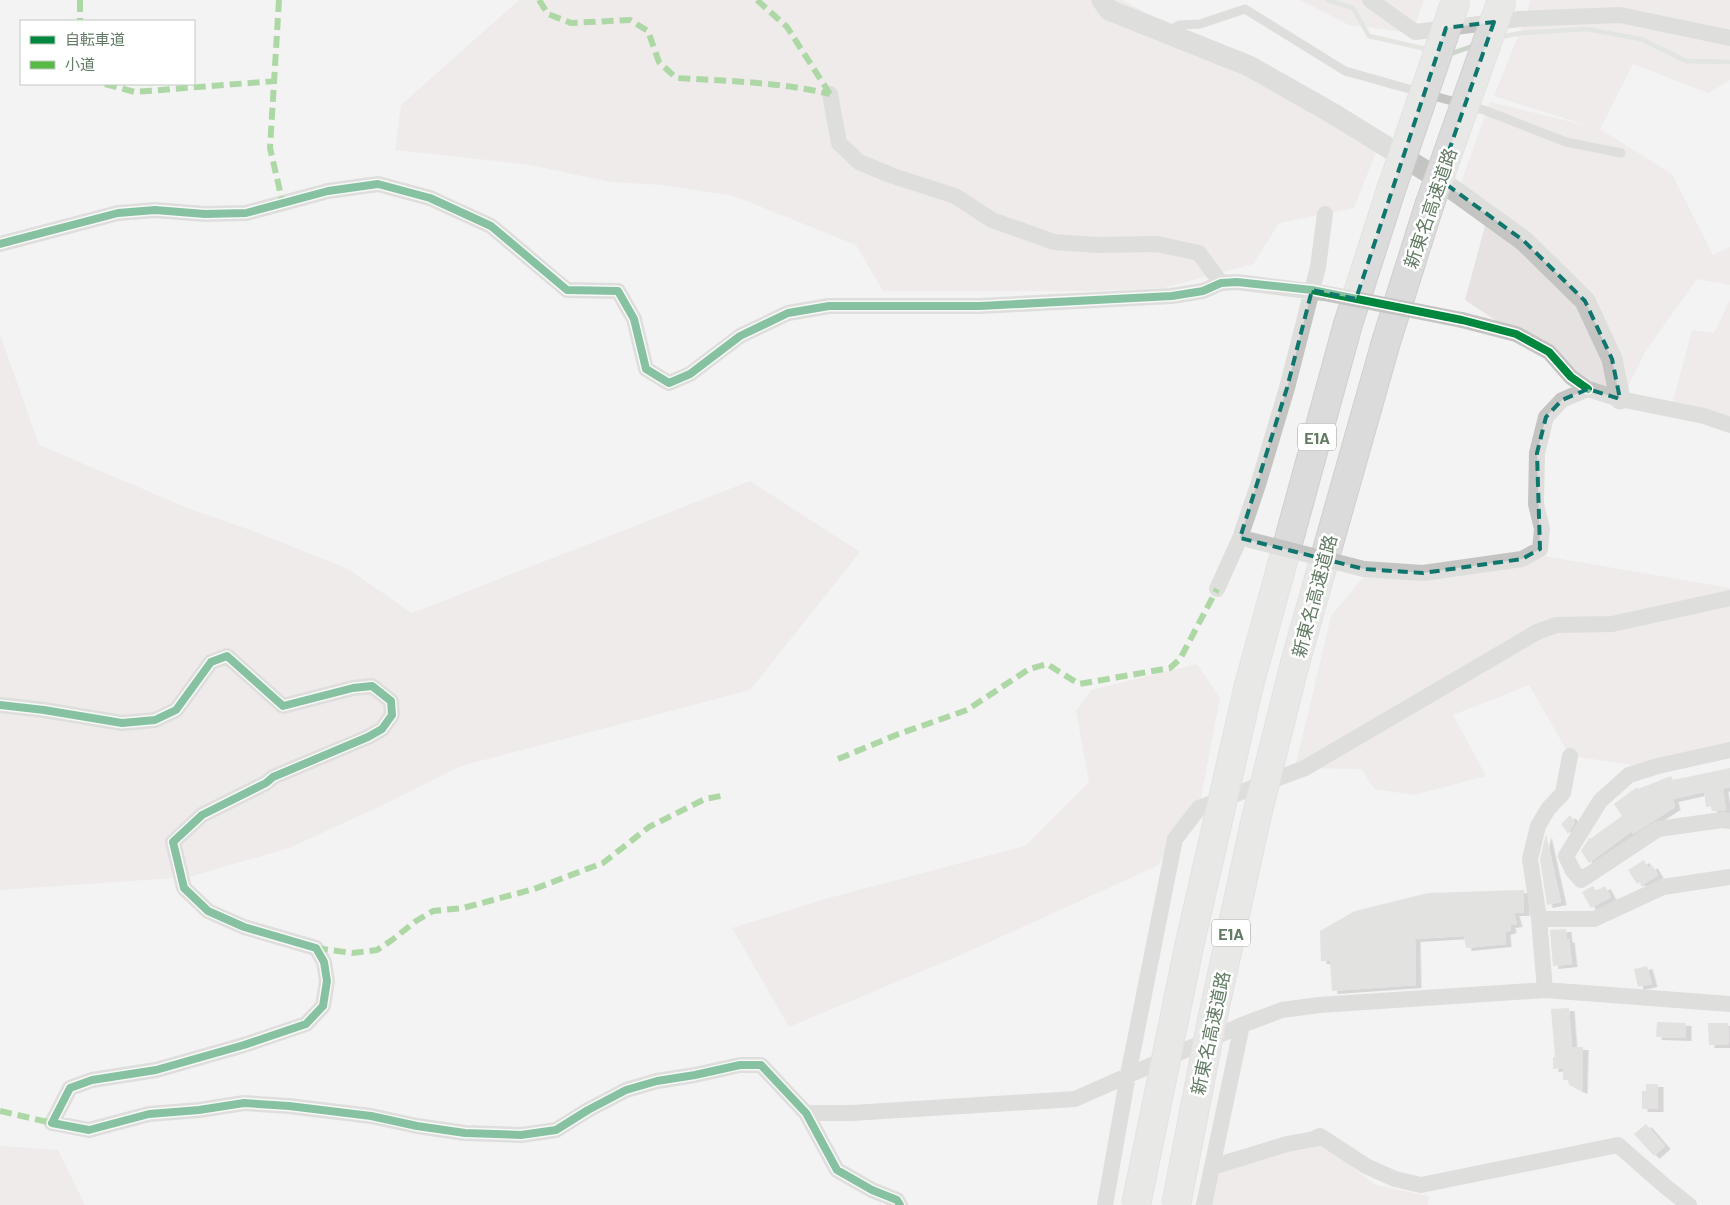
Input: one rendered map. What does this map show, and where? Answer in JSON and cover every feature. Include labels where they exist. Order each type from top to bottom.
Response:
[{"type":"highway","name":"E1A","points":[[1136,1205],[1189,947],[1249,685],[1348,324],[1391,190],[1456,0]]},
{"type":"highway","name":"新東名高速道路","points":[[1176,1205],[1211,1025],[1245,871],[1295,663],[1383,352],[1429,206],[1502,0]]},
{"type":"street","points":[[1102,0],[1109,10],[1249,66],[1332,113],[1434,176],[1524,241],[1585,301],[1612,359],[1620,398]]},
{"type":"street","points":[[1370,0],[1414,32],[1519,19],[1620,15],[1730,38]]},
{"type":"street","points":[[830,94],[838,143],[859,162],[893,176],[956,196],[992,220],[1054,242],[1097,245],[1156,244],[1199,253],[1221,283]]},
{"type":"street","points":[[0,244],[118,213],[155,210],[205,214],[246,213],[328,191],[378,184],[430,198],[491,226],[567,290],[618,291],[634,319],[646,369],[669,383],[690,374],[740,336],[788,313],[829,306],[980,306],[1172,296],[1203,291],[1221,283],[1238,282],[1318,292],[1462,320],[1516,334],[1549,352],[1571,377],[1588,390],[1704,416],[1730,425]]},
{"type":"street","points":[[1217,589],[1245,539],[1258,485],[1318,292],[1318,267],[1325,214]]},
{"type":"street","points":[[1245,539],[1364,569],[1423,573],[1522,559],[1540,549],[1542,529],[1536,504],[1537,453],[1546,417],[1562,400],[1588,390]]},
{"type":"street","points":[[1105,1205],[1174,839],[1199,808],[1306,768],[1537,632],[1556,624],[1612,624],[1730,598]]},
{"type":"street","points":[[0,705],[122,723],[154,720],[176,710],[211,662],[228,656],[283,706],[353,688],[372,686],[391,701],[392,715],[382,729],[368,737],[273,777],[266,783],[202,815],[173,842],[184,888],[208,911],[244,927],[316,948],[324,962],[327,980],[323,1006],[306,1024],[244,1045],[156,1070],[92,1080],[70,1088],[52,1123],[89,1130],[149,1114],[199,1110],[244,1103],[289,1106],[371,1116],[417,1126],[465,1133],[521,1135],[556,1130],[626,1090],[658,1081],[747,1065],[762,1065],[806,1113],[837,1170],[872,1190],[897,1200],[900,1205]]},
{"type":"street","points":[[1730,750],[1658,766],[1628,775],[1600,801],[1566,856],[1573,871],[1581,880],[1658,829],[1722,820],[1730,821]]},
{"type":"street","points":[[1545,990],[1539,918],[1530,859],[1538,826],[1548,809],[1563,793],[1570,756]]},
{"type":"street","points":[[1539,918],[1594,919],[1663,887],[1730,877]]},
{"type":"street","points":[[806,1113],[852,1113],[1075,1099],[1242,1025],[1282,1010],[1319,1005],[1545,990],[1730,1004]]},
{"type":"street","points":[[1204,1205],[1242,1025]]},
{"type":"street","points":[[1212,1167],[1320,1136],[1366,1166],[1395,1179],[1421,1185],[1618,1145],[1689,1205]]},
{"type":"lane","points":[[1166,33],[1179,25],[1200,24],[1245,9],[1345,71],[1484,110],[1566,142],[1621,153]]},
{"type":"highlighted area","points":[[1494,22],[1439,179],[1524,241],[1585,301],[1612,359],[1620,399],[1588,389],[1562,400],[1546,417],[1537,453],[1540,549],[1522,559],[1423,573],[1364,569],[1240,538],[1287,388],[1312,290],[1356,299],[1446,28]]},
{"type":"shaded area","points":[[519,0],[1123,0],[1377,143],[1376,152],[1354,208],[1279,223],[1253,264],[1164,288],[1090,291],[883,291],[856,245],[734,196],[663,185],[610,182],[530,165],[395,150],[401,105]]},
{"type":"shaded area","points":[[1300,0],[1424,0],[1412,33],[1349,25]]},
{"type":"shaded area","points":[[1530,0],[1730,0],[1730,80],[1708,93],[1633,64],[1600,129],[1672,174],[1713,255],[1730,247],[1730,285],[1697,279],[1645,352],[1624,395],[1588,382],[1465,300],[1488,215],[1459,188],[1490,102],[1588,126],[1494,96],[1528,11]]},
{"type":"shaded area","points":[[1730,300],[1730,418],[1673,402],[1692,330],[1714,333]]},
{"type":"shaded area","points":[[0,334],[39,445],[190,509],[253,531],[348,569],[412,613],[750,481],[860,552],[750,690],[461,766],[385,804],[289,848],[189,877],[0,890]]},
{"type":"shaded area","points":[[1538,555],[1730,588],[1730,751],[1635,765],[1570,756],[1529,685],[1453,715],[1486,776],[1414,795],[1374,789],[1362,769],[1295,768],[1331,616],[1366,574]]},
{"type":"shaded area","points":[[1197,664],[1220,698],[1199,808],[1157,866],[963,954],[789,1027],[732,928],[825,899],[1025,846],[1089,782],[1076,711],[1091,690]]},
{"type":"shaded area","points":[[1312,1140],[1329,1148],[1375,1185],[1429,1196],[1428,1205],[1208,1205],[1216,1168]]},
{"type":"shaded area","points":[[0,1146],[58,1150],[85,1205],[0,1205]]},
{"type":"building","points":[[1730,768],[1730,787],[1723,789],[1726,810],[1712,811],[1711,806],[1706,807],[1704,792],[1673,799],[1675,807],[1633,834],[1632,831],[1589,863],[1581,851],[1589,838],[1622,816],[1614,804],[1637,787],[1638,789],[1671,776],[1673,780]]},
{"type":"building","points":[[1570,815],[1575,822],[1568,834],[1561,824]]},
{"type":"building","points":[[1546,834],[1561,902],[1547,905],[1540,859]]},
{"type":"building","points":[[1644,860],[1648,868],[1652,865],[1658,875],[1642,885],[1639,882],[1637,884],[1628,870]]},
{"type":"building","points":[[1593,886],[1596,891],[1605,886],[1611,897],[1591,908],[1582,892]]},
{"type":"building","points":[[1524,890],[1524,913],[1514,913],[1517,924],[1510,925],[1511,930],[1505,932],[1506,944],[1466,948],[1464,936],[1415,939],[1416,985],[1332,991],[1330,961],[1321,961],[1320,931],[1355,911],[1428,893]]},
{"type":"building","points":[[1566,929],[1572,964],[1553,966],[1550,930]]},
{"type":"building","points":[[1647,966],[1652,984],[1638,987],[1634,969]]},
{"type":"building","points":[[1569,1008],[1572,1047],[1583,1047],[1582,1091],[1569,1085],[1569,1080],[1563,1080],[1563,1068],[1553,1069],[1553,1057],[1555,1057],[1551,1009]]},
{"type":"building","points":[[1657,1022],[1686,1023],[1686,1038],[1656,1037]]},
{"type":"building","points":[[1708,1023],[1728,1023],[1729,1045],[1709,1045]]},
{"type":"building","points":[[1646,1084],[1658,1084],[1658,1109],[1642,1109],[1642,1091],[1646,1091]]},
{"type":"building","points":[[1646,1124],[1665,1146],[1654,1156],[1634,1134]]},
{"type":"waterway","points":[[1328,0],[1353,8],[1369,36],[1430,50]]},
{"type":"waterway","points":[[1500,37],[1521,33],[1586,29],[1641,39],[1686,61],[1730,62]]},
{"type":"waterway","points":[[1447,55],[1476,45]]},
{"type":"marked path","points":[[80,0],[80,20]]},
{"type":"marked path","points":[[279,0],[270,148],[283,204]]},
{"type":"marked path","points":[[539,0],[548,14],[571,23],[630,20],[648,31],[659,62],[676,78],[773,84],[830,94]]},
{"type":"marked path","points":[[757,0],[787,27],[830,94]]},
{"type":"marked path","points":[[109,85],[135,92],[275,81]]},
{"type":"marked path","points":[[838,759],[896,735],[967,710],[1029,669],[1047,664],[1079,684],[1170,668],[1180,659],[1217,589]]},
{"type":"marked path","points":[[316,948],[352,953],[377,950],[416,921],[433,911],[463,908],[534,889],[603,863],[649,827],[705,799],[721,796]]},
{"type":"marked path","points":[[0,1111],[52,1123]]},
{"type":"cycle path","points":[[0,244],[118,213],[155,210],[205,214],[246,213],[328,191],[378,184],[430,198],[491,226],[567,290],[618,291],[634,319],[646,369],[669,383],[690,374],[740,336],[788,313],[829,306],[980,306],[1172,296],[1203,291],[1221,283],[1237,282],[1312,290],[1462,320],[1516,334],[1549,352],[1571,377],[1588,389]]},
{"type":"cycle path","points":[[0,705],[122,723],[155,720],[176,710],[211,662],[227,656],[283,706],[353,688],[372,686],[391,701],[392,715],[382,729],[368,737],[273,777],[266,783],[202,815],[173,842],[184,888],[208,911],[244,927],[316,948],[324,962],[327,981],[323,1006],[306,1024],[244,1045],[156,1070],[92,1080],[70,1088],[52,1123],[89,1130],[149,1114],[199,1110],[244,1103],[289,1106],[371,1116],[417,1126],[465,1133],[521,1135],[556,1130],[626,1090],[657,1081],[740,1065],[761,1065],[806,1113],[837,1170],[872,1190],[897,1200],[900,1205]]}]
